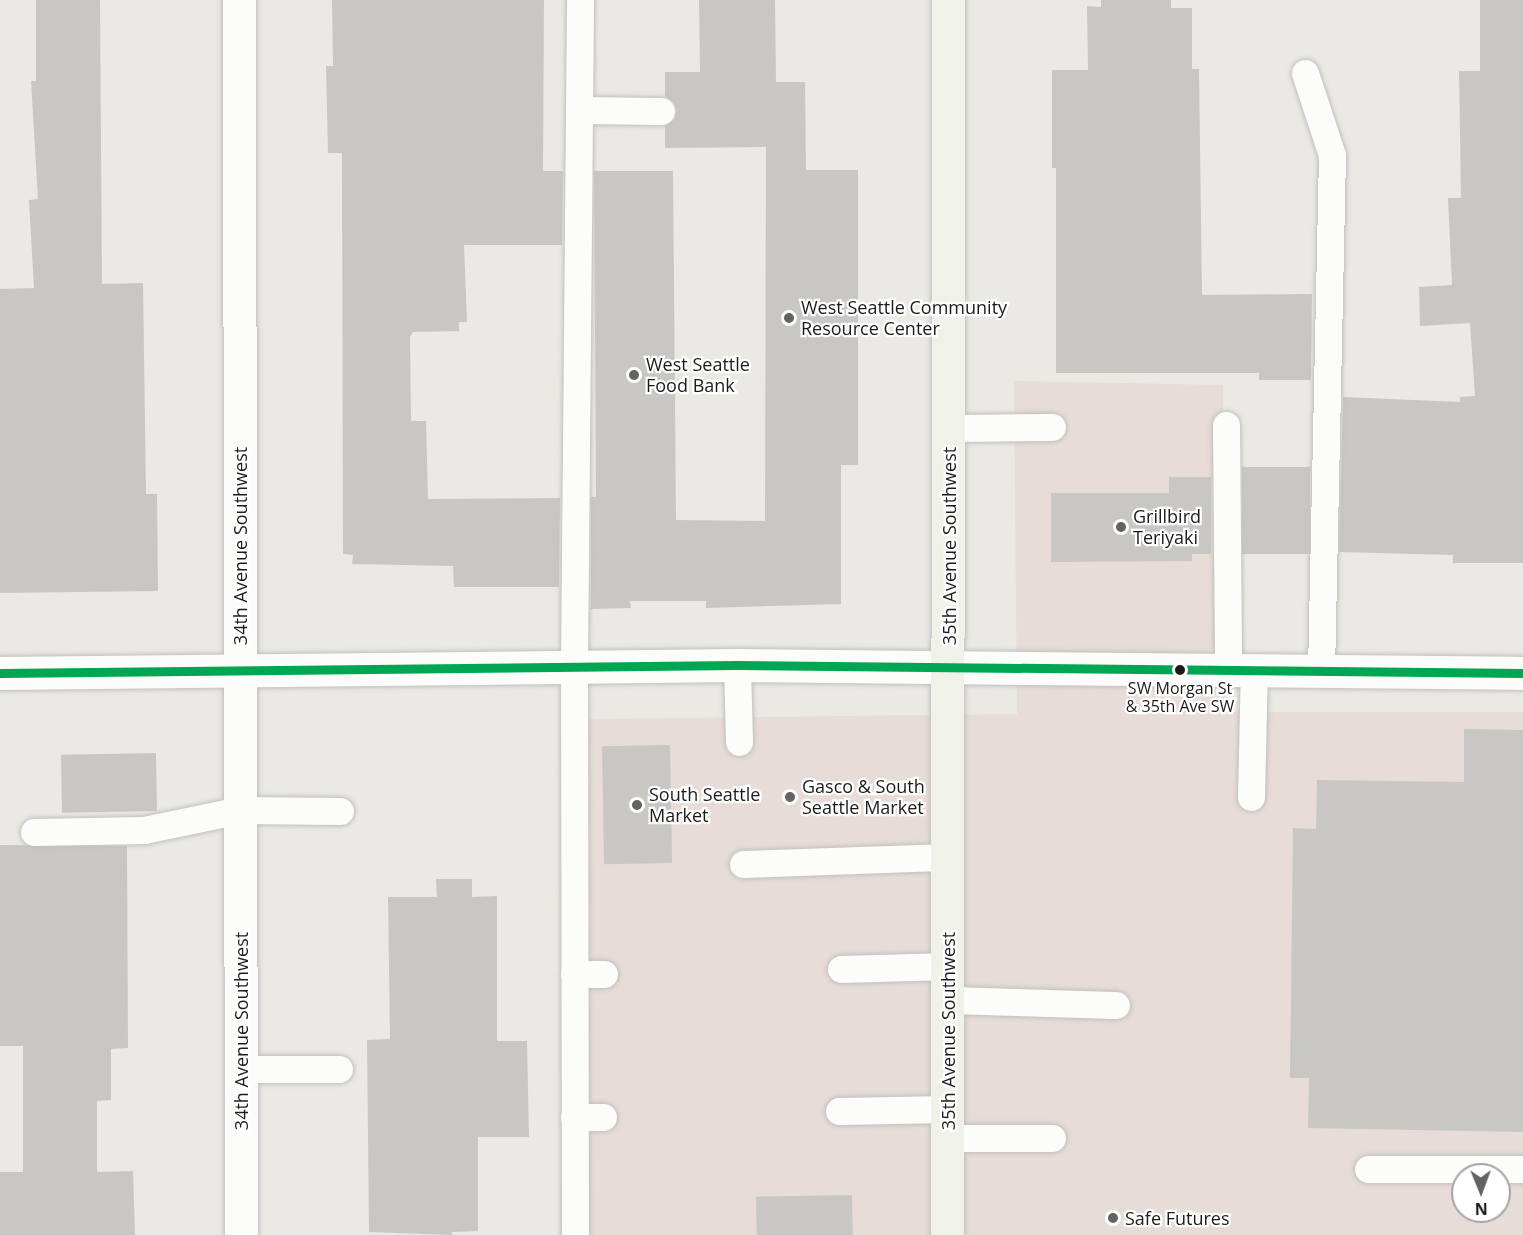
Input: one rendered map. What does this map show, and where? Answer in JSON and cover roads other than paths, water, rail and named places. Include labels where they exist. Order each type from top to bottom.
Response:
[{"type":"main road","name":"35th Avenue Southwest","points":[[947,1235],[948,0]]},
{"type":"street","name":"34th Avenue Southwest","points":[[239,0],[241,1235]]},
{"type":"street","points":[[0,673],[737,665],[949,665],[1523,673]]},
{"type":"lane","points":[[575,1235],[574,666],[580,0]]},
{"type":"lane","points":[[1305,73],[1332,155],[1321,670]]},
{"type":"lane","points":[[579,110],[661,111]]},
{"type":"lane","points":[[1226,425],[1251,797]]},
{"type":"lane","points":[[948,428],[1052,427]]},
{"type":"lane","points":[[737,665],[739,742]]},
{"type":"lane","points":[[34,832],[144,830],[240,810],[340,811]]},
{"type":"lane","points":[[743,864],[948,857]]},
{"type":"lane","points":[[841,969],[948,966]]},
{"type":"lane","points":[[574,974],[604,974]]},
{"type":"lane","points":[[948,1000],[1116,1005]]},
{"type":"lane","points":[[241,1069],[339,1069]]},
{"type":"lane","points":[[839,1111],[1052,1138]]},
{"type":"lane","points":[[574,1118],[603,1117]]},
{"type":"lane","points":[[1368,1169],[1523,1169]]},
{"type":"place","name":"West Seattle Community Resource Center","points":[[789,318]]},
{"type":"place","name":"West Seattle Food Bank","points":[[634,375]]},
{"type":"place","name":"Grillbird Teriyaki","points":[[1121,527]]},
{"type":"place","name":"SW Morgan St & 35th Ave SW","points":[[1180,670]]},
{"type":"place","name":"Gasco & South Seattle Market","points":[[790,797]]},
{"type":"place","name":"South Seattle Market","points":[[637,805]]},
{"type":"place","name":"Safe Futures","points":[[1113,1218]]}]
